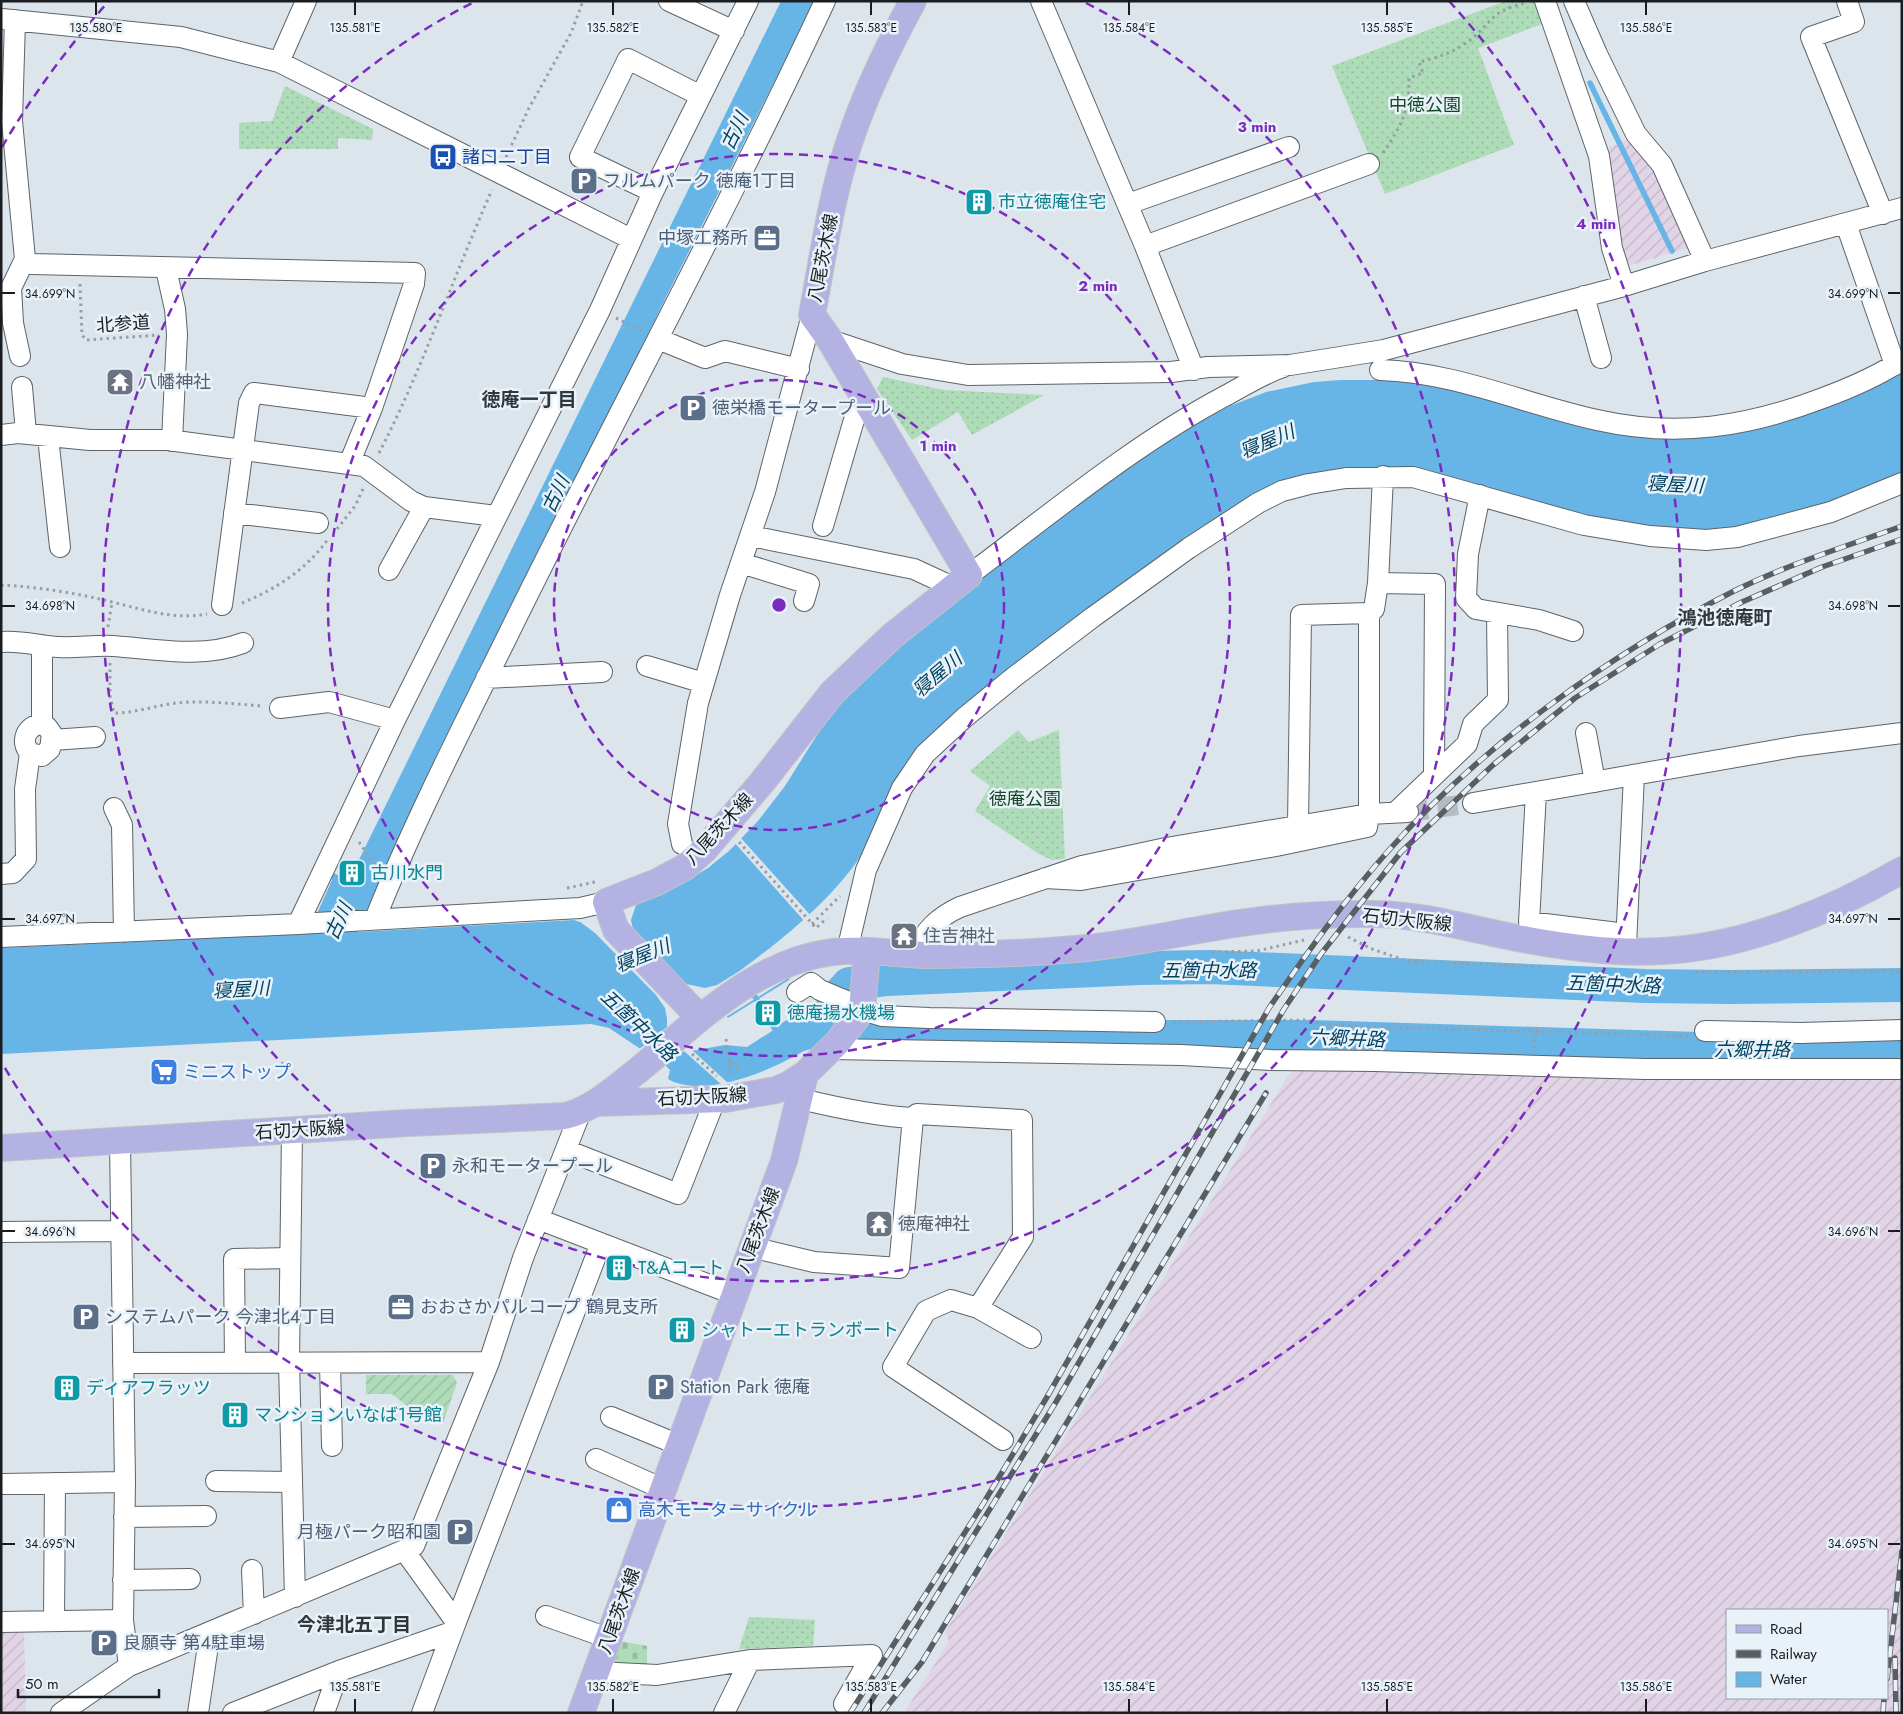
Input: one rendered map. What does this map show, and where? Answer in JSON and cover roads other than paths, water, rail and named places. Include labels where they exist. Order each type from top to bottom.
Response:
[{"type":"main road","name":"八尾茨木線","points":[[606,896],[657,882],[684,867],[705,849],[763,781],[832,693],[892,636],[962,582],[830,340],[812,316],[836,190],[850,140],[893,38],[914,1]]},
{"type":"main road","name":"石切大阪線","points":[[860,957],[1001,953],[1087,948],[1257,920],[1370,914],[1433,922],[1572,947],[1626,942],[1693,948],[1770,929],[1834,906],[1902,870]]},
{"type":"main road","points":[[606,896],[616,930],[702,1009],[795,960],[822,954],[860,957],[860,1006]]},
{"type":"main road","name":"八尾茨木線","points":[[581,1713],[733,1294],[784,1161],[803,1086],[834,1046],[860,1006]]},
{"type":"main road","name":"石切大阪線","points":[[588,1107],[652,1059],[683,1042],[702,1009]]},
{"type":"main road","name":"石切大阪線","points":[[1,1148],[408,1123],[546,1118],[588,1107],[717,1089],[776,1090],[803,1086]]},
{"type":"street","points":[[279,62],[306,1]]},
{"type":"street","points":[[669,1],[734,31]]},
{"type":"street","points":[[304,924],[395,720],[600,310],[653,192],[748,1]]},
{"type":"street","points":[[371,919],[486,678],[767,122],[825,1]]},
{"type":"street","points":[[1041,1],[1146,246],[1194,370]]},
{"type":"street","points":[[1545,1],[1599,156],[1612,248],[1624,286]]},
{"type":"street","points":[[1574,1],[1597,54],[1636,134],[1662,165],[1705,261]]},
{"type":"street","points":[[830,340],[902,364],[968,375],[1076,374],[1194,370],[1257,364],[1290,365],[1384,350],[1624,286],[1705,261],[1892,211],[1811,37],[1854,22],[1847,1]]},
{"type":"street","points":[[20,356],[13,323],[11,288],[25,260],[7,121],[8,20],[182,37],[279,62],[631,239]]},
{"type":"street","points":[[1568,66],[1597,54]]},
{"type":"street","points":[[653,192],[580,157],[624,66],[628,59],[700,96]]},
{"type":"street","points":[[1128,204],[1289,147]]},
{"type":"street","points":[[1146,246],[1369,164]]},
{"type":"street","points":[[1380,370],[1402,370],[1437,376],[1597,420],[1636,426],[1686,429],[1710,428],[1772,416],[1839,392],[1898,363],[1846,224]]},
{"type":"street","points":[[25,260],[32,264],[166,269],[415,273],[414,284],[372,408],[349,464]]},
{"type":"street","points":[[166,269],[175,309],[177,334],[172,441]]},
{"type":"street","points":[[1584,296],[1601,358]]},
{"type":"street","points":[[682,844],[678,824],[684,800],[689,747],[704,682],[765,492],[812,316]]},
{"type":"street","points":[[658,339],[705,358],[725,351],[799,369]]},
{"type":"street","points":[[751,536],[907,567],[962,582],[1127,456],[1200,410],[1257,379],[1290,365]]},
{"type":"street","points":[[22,387],[26,433]]},
{"type":"street","points":[[222,605],[249,403],[254,393],[372,408]]},
{"type":"street","points":[[823,526],[861,396]]},
{"type":"street","points":[[1,435],[26,433],[48,437],[172,441],[364,466],[411,502],[424,507],[496,516]]},
{"type":"street","points":[[48,437],[60,547]]},
{"type":"street","points":[[1298,825],[1301,615],[1369,613],[1374,609],[1378,583],[1383,476]]},
{"type":"street","points":[[860,957],[866,870],[902,788],[926,754],[964,718],[1014,676],[1093,616],[1189,548],[1258,503],[1282,491],[1309,484],[1383,476],[1413,477],[1584,525],[1650,536],[1706,540],[1737,537],[1831,512],[1902,483]]},
{"type":"street","points":[[1480,495],[1468,554],[1466,598],[1476,609],[1539,620],[1573,631]]},
{"type":"street","points":[[389,570],[424,507]]},
{"type":"street","points":[[234,513],[318,523]]},
{"type":"street","points":[[741,563],[809,584],[804,601]]},
{"type":"street","points":[[1378,583],[1435,584],[1434,775]]},
{"type":"street","points":[[1045,878],[1081,880],[1276,846],[1367,827],[1369,814],[1369,613]]},
{"type":"street","points":[[914,954],[918,944],[942,915],[1082,866],[1166,848],[1298,825],[1369,814],[1402,812],[1434,775],[1467,744],[1473,724],[1498,700],[1497,614]]},
{"type":"street","points":[[1,642],[19,641],[70,648],[110,646],[198,652],[234,647],[243,643]]},
{"type":"street","points":[[42,645],[47,732]]},
{"type":"street","points":[[647,666],[704,682]]},
{"type":"street","points":[[486,678],[602,672]]},
{"type":"street","points":[[280,708],[329,702],[395,720]]},
{"type":"street","points":[[1,874],[13,873],[26,859],[25,789],[30,752],[25,746],[25,737],[34,725],[47,732],[95,737]]},
{"type":"street","points":[[1586,733],[1595,782]]},
{"type":"street","points":[[1473,803],[1799,746],[1902,733]]},
{"type":"street","points":[[1536,792],[1529,922],[1626,942],[1634,775]]},
{"type":"street","points":[[114,808],[122,825],[124,932]]},
{"type":"street","points":[[1,937],[304,924],[580,908],[606,896]]},
{"type":"street","points":[[797,992],[811,983],[820,990],[882,1016],[1155,1022]]},
{"type":"street","points":[[1704,1031],[1801,1033],[1902,1030]]},
{"type":"street","points":[[834,1046],[1181,1055],[1283,1060],[1375,1060],[1663,1069],[1902,1069]]},
{"type":"street","points":[[803,1086],[871,1114],[913,1118]]},
{"type":"street","points":[[566,1150],[678,1194],[717,1089]]},
{"type":"street","points":[[61,1713],[129,1666],[414,1546],[489,1362],[511,1290],[538,1219],[566,1150],[588,1107]]},
{"type":"street","points":[[751,1247],[814,1262],[899,1268],[913,1118],[917,1114],[1022,1120],[1023,1237],[978,1308]]},
{"type":"street","points":[[292,1130],[289,1363],[295,1597]]},
{"type":"street","points":[[120,1142],[125,1482],[123,1620],[129,1666]]},
{"type":"street","points":[[538,1219],[733,1294]]},
{"type":"street","points":[[1,1232],[121,1231]]},
{"type":"street","points":[[422,1713],[601,1243]]},
{"type":"street","points":[[236,1363],[234,1259],[290,1258]]},
{"type":"street","points":[[1003,1440],[893,1367],[926,1311],[951,1300],[978,1308],[1031,1338]]},
{"type":"street","points":[[123,1364],[489,1362]]},
{"type":"street","points":[[330,1363],[332,1446]]},
{"type":"street","points":[[611,1417],[679,1445]]},
{"type":"street","points":[[596,1460],[663,1489]]},
{"type":"street","points":[[216,1481],[292,1482]]},
{"type":"street","points":[[1,1484],[125,1482]]},
{"type":"street","points":[[54,1621],[55,1483]]},
{"type":"street","points":[[124,1517],[206,1516]]},
{"type":"street","points":[[404,1550],[454,1627]]},
{"type":"street","points":[[252,1570],[254,1614]]},
{"type":"street","points":[[123,1580],[190,1579]]},
{"type":"street","points":[[546,1616],[608,1638]]},
{"type":"street","points":[[1,1622],[123,1620]]},
{"type":"street","points":[[233,1713],[454,1627]]},
{"type":"street","points":[[198,1713],[210,1632]]},
{"type":"street","points":[[597,1672],[657,1675],[750,1660],[872,1655],[844,1704]]},
{"type":"street","points":[[724,1713],[750,1660]]},
{"type":"street","points":[[324,1713],[339,1671]]},
{"type":"water","points":[[781,1],[815,1],[667,295],[358,932],[574,920],[580,922],[636,905],[678,886],[708,868],[730,850],[758,821],[785,786],[832,711],[860,680],[977,581],[1127,468],[1196,424],[1230,406],[1266,392],[1314,382],[1340,380],[1419,380],[1617,434],[1663,436],[1902,370],[1902,476],[1870,491],[1723,533],[1624,526],[1487,491],[1308,477],[981,694],[871,840],[850,871],[813,911],[770,948],[790,977],[789,980],[728,1018],[705,988],[667,1015],[667,1028],[691,1051],[725,1045],[747,1047],[811,1006],[842,979],[854,974],[854,991],[850,1005],[838,1023],[824,1037],[792,1058],[771,1068],[726,1083],[704,1086],[685,1085],[668,1079],[670,1070],[666,1066],[609,1028],[591,1024],[1,1054],[1,948],[308,934],[332,880],[331,872],[349,880]]},
{"type":"waterway","points":[[1590,83],[1672,251]]},
{"type":"waterway","name":"五箇中水路","points":[[838,996],[849,984],[887,979],[1140,968],[1210,967],[1645,986],[1902,985]]},
{"type":"waterway","points":[[754,995],[778,1034]]},
{"type":"waterway","name":"六郷井路","points":[[793,1036],[835,1026],[873,1032],[1025,1037],[1312,1037],[1731,1050],[1902,1047]]},
{"type":"tunnel","points":[[1408,812],[1473,803]]},
{"type":"railway","points":[[850,1713],[983,1504],[1047,1397],[1269,1008],[1312,947],[1373,868],[1426,811],[1507,738],[1550,705],[1642,643],[1734,591],[1817,556],[1902,526]]},
{"type":"railway","points":[[864,1713],[1056,1402],[1284,1009],[1321,954],[1401,852],[1493,765],[1575,698],[1660,644],[1742,602],[1822,567],[1902,539]]},
{"type":"railway","points":[[882,1713],[922,1662],[1266,1093]]},
{"type":"railway","points":[[1888,1670],[1902,1551]]},
{"type":"railway","points":[[1895,1658],[1896,1713]]},
{"type":"railway","points":[[1883,1713],[1884,1699]]},
{"type":"place","name":"諸口二丁目","points":[[443,157]]},
{"type":"place","name":"フルムパーク 徳庵1丁目","points":[[584,181]]},
{"type":"place","name":"市立徳庵住宅","points":[[979,202]]},
{"type":"place","name":"中塚工務所","points":[[767,238]]},
{"type":"place","name":"八幡神社","points":[[120,382]]},
{"type":"place","name":"徳栄橋モータープール","points":[[693,408]]},
{"type":"place","name":"古川水門","points":[[352,873]]},
{"type":"place","name":"住吉神社","points":[[904,936]]},
{"type":"place","name":"徳庵揚水機場","points":[[768,1013]]},
{"type":"place","name":"ミニストップ","points":[[164,1072]]},
{"type":"place","name":"永和モータープール","points":[[433,1166]]},
{"type":"place","name":"徳庵神社","points":[[879,1224]]},
{"type":"place","name":"T&Aコート","points":[[619,1268]]},
{"type":"place","name":"おおさかパルコープ 鶴見支所","points":[[401,1307]]},
{"type":"place","name":"システムパーク 今津北4丁目","points":[[86,1317]]},
{"type":"place","name":"シャトーエトランボート","points":[[682,1330]]},
{"type":"place","name":"Station Park 徳庵","points":[[661,1387]]},
{"type":"place","name":"ディアフラッツ","points":[[67,1388]]},
{"type":"place","name":"マンションいなば1号館","points":[[235,1415]]},
{"type":"place","name":"高木モーターサイクル","points":[[619,1510]]},
{"type":"place","name":"月極パーク昭和園","points":[[460,1532]]},
{"type":"place","name":"良願寺 第4駐車場","points":[[104,1643]]},
{"type":"district","name":"徳庵一丁目","points":[[529,399]]},
{"type":"district","name":"鴻池徳庵町","points":[[1725,617]]},
{"type":"district","name":"今津北五丁目","points":[[354,1624]]},
{"type":"park label","name":"中徳公園","points":[[1425,105]]},
{"type":"park label","name":"徳庵公園","points":[[1025,799]]},
{"type":"water label","name":"古川","points":[[734,131]]},
{"type":"water label","name":"寝屋川","points":[[1267,441]]},
{"type":"water label","name":"寝屋川","points":[[1675,484]]},
{"type":"water label","name":"古川","points":[[555,494]]},
{"type":"water label","name":"寝屋川","points":[[937,674]]},
{"type":"water label","name":"古川","points":[[338,921]]},
{"type":"water label","name":"寝屋川","points":[[642,955]]},
{"type":"water label","name":"寝屋川","points":[[241,989]]}]
